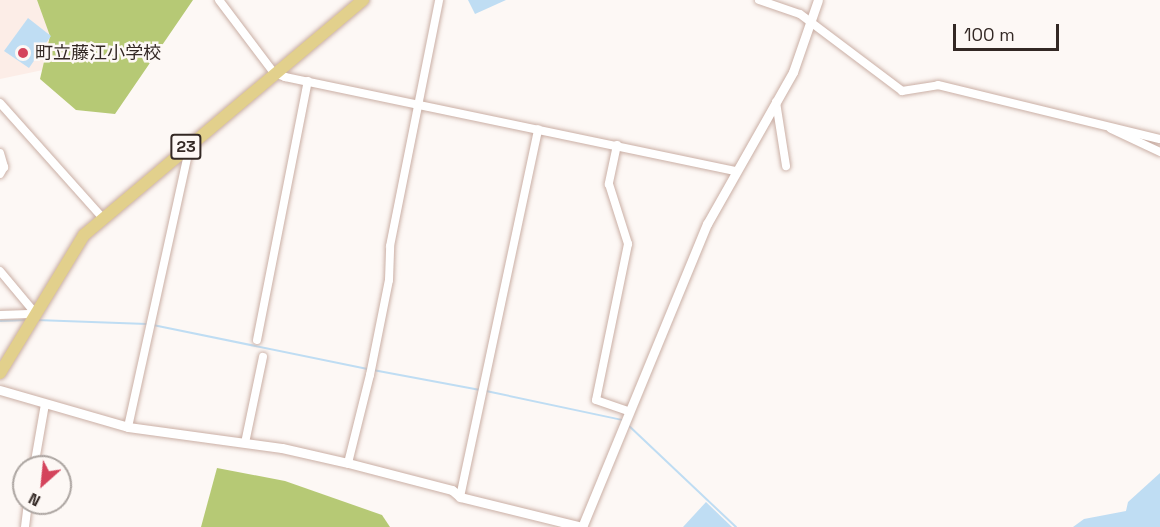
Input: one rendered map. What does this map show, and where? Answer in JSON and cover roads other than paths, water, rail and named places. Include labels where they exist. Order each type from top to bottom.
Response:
[{"type":"main road","name":"23","points":[[0,373],[84,235],[102,217],[362,0]]},
{"type":"street","points":[[219,0],[274,73],[736,171]]},
{"type":"street","points":[[348,463],[372,365],[418,104],[439,0]]},
{"type":"street","points":[[759,0],[800,14],[902,92],[938,85],[1160,139]]},
{"type":"street","points":[[0,390],[128,427],[245,443],[348,463],[452,490],[460,497],[582,527],[707,225],[776,102],[812,22],[818,0]]},
{"type":"street","points":[[257,340],[308,81]]},
{"type":"street","points":[[776,102],[786,166]]},
{"type":"street","points":[[0,103],[102,217]]},
{"type":"street","points":[[1107,126],[1160,152]]},
{"type":"street","points":[[460,497],[481,389],[538,129]]},
{"type":"street","points":[[128,427],[189,144]]},
{"type":"street","points":[[616,145],[609,184],[628,244],[596,400],[627,419]]},
{"type":"street","points":[[0,153],[4,166],[0,174]]},
{"type":"street","points":[[0,271],[33,318]]},
{"type":"street","points":[[0,315],[33,318]]},
{"type":"street","points":[[245,443],[263,357]]},
{"type":"street","points":[[36,455],[45,404]]},
{"type":"water","points":[[468,0],[506,0],[475,14]]},
{"type":"water","points":[[28,18],[51,36],[29,68],[4,51]]},
{"type":"water","points":[[1160,473],[1160,527],[1073,527],[1084,519],[1126,511],[1128,502]]},
{"type":"water","points":[[706,502],[732,527],[683,527]]},
{"type":"waterway","points":[[0,321],[28,320]]},
{"type":"waterway","points":[[36,320],[147,324]]},
{"type":"waterway","points":[[153,325],[368,369]]},
{"type":"waterway","points":[[373,370],[480,390]]},
{"type":"waterway","points":[[486,391],[623,420]]},
{"type":"waterway","points":[[627,424],[736,527]]},
{"type":"place","name":"町立藤江小学校","points":[[23,53]]}]
